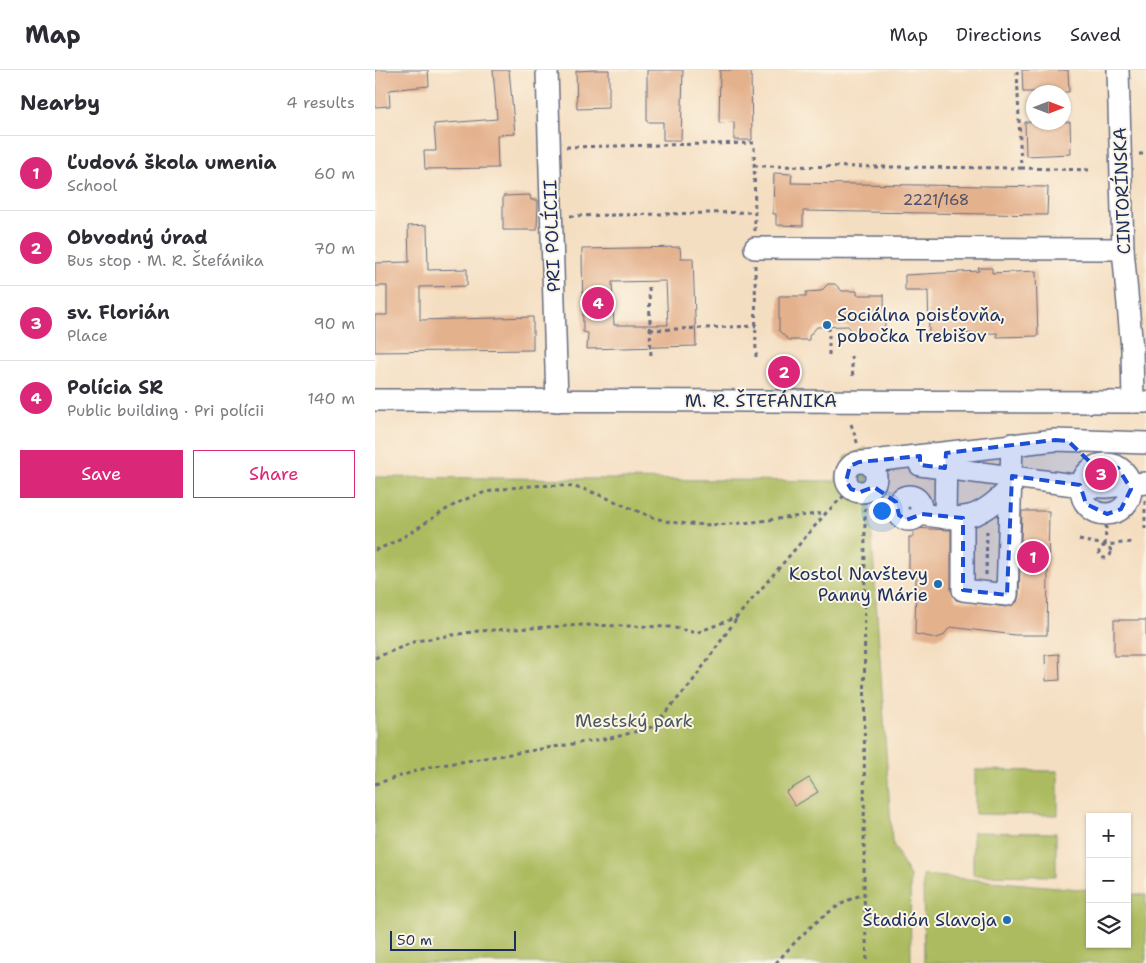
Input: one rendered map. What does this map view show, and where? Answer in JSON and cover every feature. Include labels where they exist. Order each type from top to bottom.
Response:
[{"type":"street","name":"PRI POLÍCII","points":[[547,70],[557,401]]},
{"type":"street","name":"CINTORÍNSKA","points":[[1118,70],[1123,249],[1132,349],[1140,402]]},
{"type":"street","points":[[755,248],[1123,249]]},
{"type":"street","name":"M. R. ŠTEFÁNIKA","points":[[375,400],[1140,402]]},
{"type":"street","points":[[945,461],[1012,444],[1055,440],[1144,443]]},
{"type":"street","points":[[1068,441],[1079,455],[1125,473],[1138,484]]},
{"type":"street","points":[[1138,484],[1121,509],[1107,514],[1099,513],[1086,504],[1082,498],[1082,486],[1087,474],[1133,454],[1144,443]]},
{"type":"street","points":[[920,460],[936,516],[963,553],[963,590],[1007,595],[1012,444]]},
{"type":"street","points":[[1011,482],[987,508],[975,515],[936,516],[905,520],[897,512],[898,503],[846,481],[846,471],[854,463],[920,460],[945,461],[1011,482],[1105,487],[1138,484]]},
{"type":"street","points":[[936,516],[945,461]]},
{"type":"path","points":[[1017,70],[1021,168]]},
{"type":"path","points":[[575,147],[754,143],[754,155]]},
{"type":"path","points":[[754,166],[1090,170]]},
{"type":"path","points":[[551,216],[754,212]]},
{"type":"path","points":[[649,288],[651,358]]},
{"type":"path","points":[[650,330],[756,326]]},
{"type":"path","points":[[829,327],[829,356]]},
{"type":"path","points":[[851,356],[853,378]]},
{"type":"path","points":[[375,550],[407,536],[463,499],[492,490],[544,486],[584,489],[669,522],[703,526],[826,513]]},
{"type":"path","points":[[375,784],[429,767],[616,737],[652,727],[690,685],[737,618],[826,513],[863,489]]},
{"type":"path","points":[[863,489],[864,894],[867,963]]},
{"type":"path","points":[[985,592],[987,508]]},
{"type":"path","points":[[1105,545],[1107,514]]},
{"type":"path","points":[[1079,540],[1105,545],[1132,542]]},
{"type":"path","points":[[1105,545],[1111,550],[1110,556],[1106,558],[1100,556],[1098,552],[1101,546],[1105,545]]},
{"type":"path","points":[[963,553],[1009,554]]},
{"type":"path","points":[[375,658],[416,641],[478,631],[583,625],[671,628],[696,633],[737,618]]},
{"type":"path","points":[[776,963],[800,936],[846,900],[864,894]]},
{"type":"highlighted area","points":[[1055,440],[1068,441],[1089,461],[1118,468],[1131,489],[1121,509],[1107,514],[1086,504],[1080,485],[1012,476],[1007,595],[963,590],[963,518],[922,514],[906,520],[899,515],[896,502],[874,487],[860,492],[851,489],[846,481],[850,466],[859,462],[920,456],[920,465],[945,468],[946,453]]},
{"type":"green space","name":"Mestský park","points":[[866,448],[892,842],[910,877],[911,963],[375,963],[375,477],[835,481],[846,457]]},
{"type":"green space","points":[[975,770],[1058,771],[1058,815],[975,814]]},
{"type":"green space","points":[[973,832],[1056,833],[1056,876],[973,875]]},
{"type":"green space","name":"Štadión Slavoja","points":[[923,875],[1086,890],[1086,948],[1131,948],[1131,894],[1146,895],[1146,963],[924,963]]},
{"type":"building","points":[[375,70],[428,70],[429,86],[389,90],[390,106],[375,107]]},
{"type":"building","points":[[493,70],[509,70],[515,134],[497,135],[498,168],[425,169],[424,151],[436,151],[434,124],[497,119]]},
{"type":"building","points":[[609,70],[609,108],[577,109],[576,71]]},
{"type":"building","points":[[647,70],[683,70],[681,140],[663,140],[663,122],[647,122]]},
{"type":"building","points":[[720,70],[751,70],[752,140],[734,140],[734,122],[719,123]]},
{"type":"building","points":[[1022,70],[1068,70],[1069,85],[1026,85],[1026,92],[1023,92]]},
{"type":"building","points":[[1025,122],[1026,130],[1070,130],[1071,154],[1026,156]]},
{"type":"building","points":[[774,173],[792,174],[791,183],[1048,187],[1047,215],[803,211],[803,226],[776,225],[776,214],[773,214]]},
{"type":"building","points":[[530,195],[531,200],[538,200],[537,230],[503,230],[503,196]]},
{"type":"building","points":[[427,225],[428,270],[467,269],[467,286],[420,287],[420,320],[533,317],[533,350],[375,352],[375,315],[387,315],[387,286],[375,286],[375,263],[409,262],[408,226]]},
{"type":"building","points":[[680,247],[681,258],[693,258],[696,346],[587,349],[588,333],[583,332],[582,249]],"holes":[[[666,281],[668,325],[614,325],[612,282]]]},
{"type":"building","points":[[978,268],[992,268],[992,273],[1036,271],[1038,336],[997,337],[997,333],[929,334],[928,291],[905,291],[905,275],[979,271]]},
{"type":"building","points":[[828,284],[835,284],[842,291],[857,291],[857,295],[884,295],[885,329],[876,339],[856,339],[856,335],[848,326],[817,327],[809,336],[809,340],[789,340],[779,331],[779,296],[806,296],[806,292],[821,291]]},
{"type":"building","points":[[1022,511],[1049,511],[1047,635],[1015,635],[950,627],[943,636],[936,638],[915,634],[916,575],[909,575],[909,537],[913,537],[913,528],[951,530],[951,590],[956,600],[1006,607],[1017,602],[1019,595]]},
{"type":"building","points":[[1114,620],[1146,620],[1146,656],[1114,656]]},
{"type":"building","points":[[1059,654],[1060,680],[1046,681],[1045,655]]},
{"type":"building","points":[[809,778],[818,792],[795,806],[786,792]]},
{"type":"place","name":"Polícia SR","points":[[598,303]]},
{"type":"place","name":"Sociálna poisťovňa, pobočka Trebišov","points":[[827,325]]},
{"type":"place","name":"Obvodný úrad","points":[[784,372]]},
{"type":"place","name":"sv. Florián","points":[[1101,474]]},
{"type":"place","name":"Ľudová škola umenia","points":[[1033,557]]},
{"type":"place","name":"Kostol Navštevy Panny Márie","points":[[938,584]]},
{"type":"place","name":"Štadión Slavoja","points":[[1007,920]]}]
